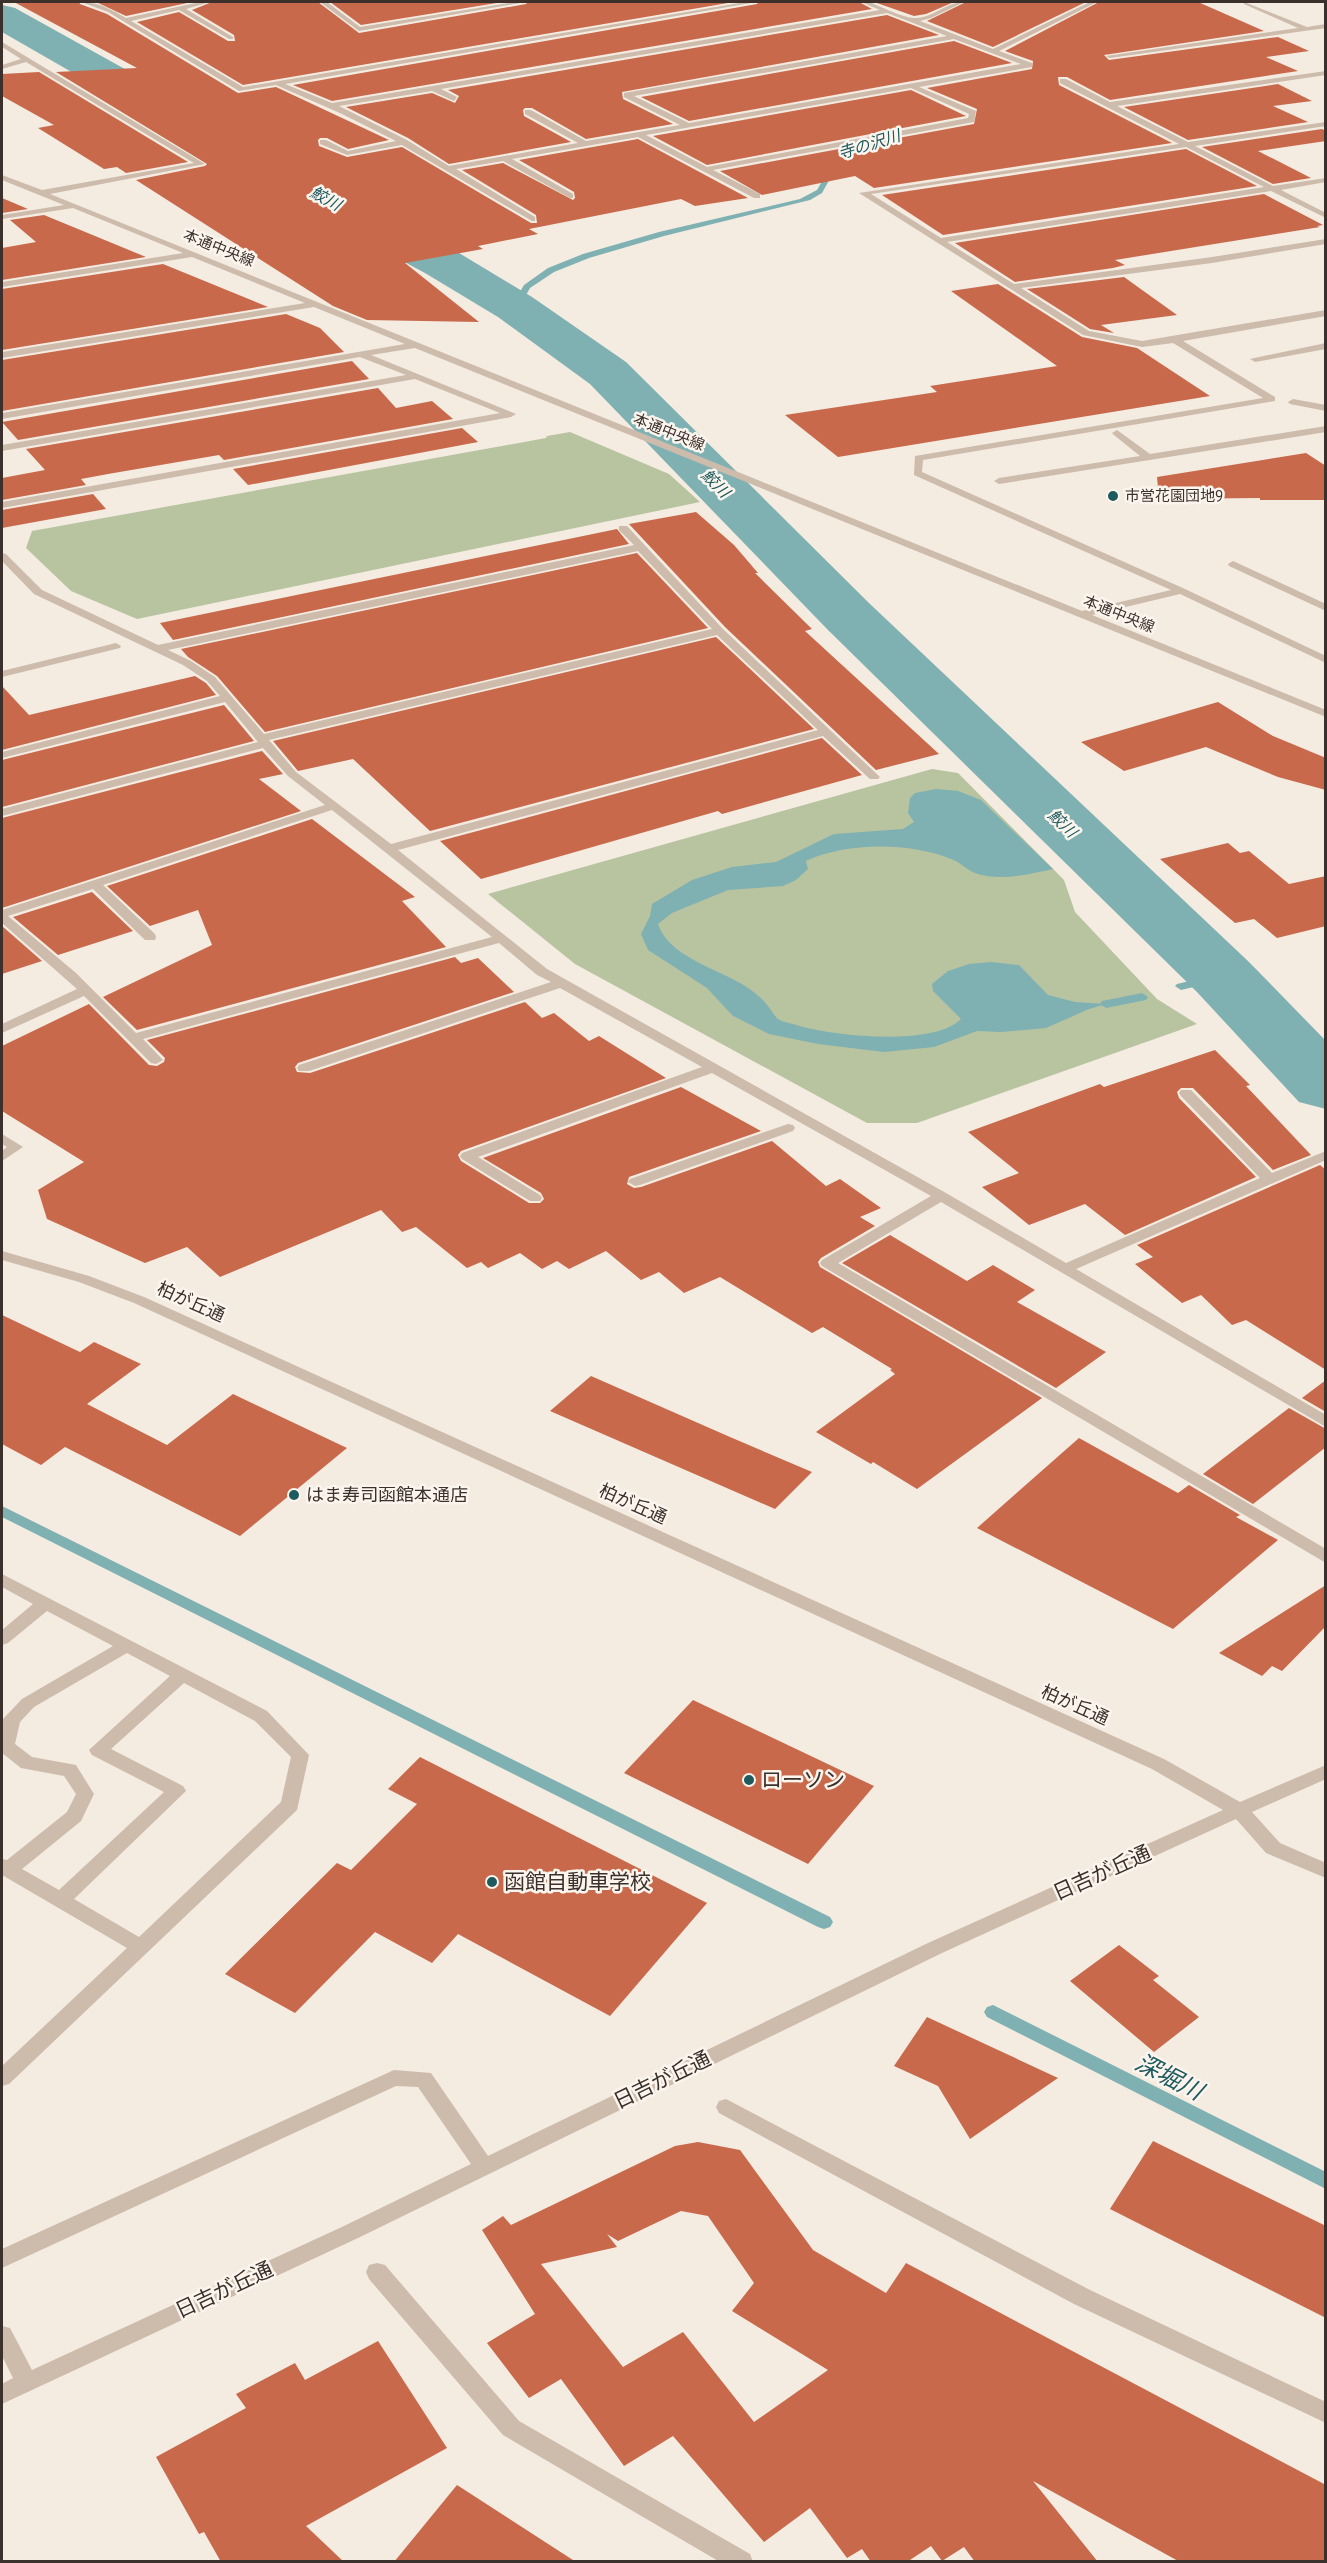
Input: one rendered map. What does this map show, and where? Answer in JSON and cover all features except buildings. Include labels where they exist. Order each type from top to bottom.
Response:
[{"type":"street","points":[[84,2],[110,11],[242,89],[754,2]]},
{"type":"street","points":[[125,20],[207,2]]},
{"type":"street","points":[[323,2],[359,29],[523,2]]},
{"type":"street","points":[[449,168],[1029,66],[864,2]]},
{"type":"street","points":[[912,21],[929,17],[961,2]]},
{"type":"street","points":[[993,51],[1094,2]]},
{"type":"street","points":[[1246,3],[1307,29]]},
{"type":"street","points":[[182,9],[231,38]]},
{"type":"street","points":[[334,105],[888,11]]},
{"type":"street","points":[[1110,56],[1326,26]]},
{"type":"street","points":[[689,126],[627,95],[956,37]]},
{"type":"street","points":[[2,44],[201,164],[41,193]]},
{"type":"street","points":[[2,67],[28,59]]},
{"type":"street","points":[[1108,105],[1326,73]]},
{"type":"street","points":[[1064,81],[1326,216]]},
{"type":"street","points":[[276,82],[334,105],[404,142],[532,219]]},
{"type":"street","points":[[707,169],[971,120],[973,113],[912,86]]},
{"type":"street","points":[[433,88],[454,99]]},
{"type":"street","points":[[528,112],[587,145]]},
{"type":"street","points":[[1326,124],[863,193],[1086,333],[1142,344],[1326,313]]},
{"type":"street","points":[[640,135],[757,196]]},
{"type":"street","points":[[323,142],[347,153],[404,142]]},
{"type":"street","points":[[506,159],[570,196]]},
{"type":"street","name":"本通中央線","points":[[2,177],[1326,714]]},
{"type":"street","points":[[939,241],[1326,180]]},
{"type":"street","points":[[2,216],[73,206]]},
{"type":"street","points":[[1013,287],[1212,260],[1326,241]]},
{"type":"street","points":[[2,285],[195,254]]},
{"type":"street","points":[[2,355],[314,304]]},
{"type":"street","points":[[1175,340],[1272,399],[918,458],[917,473],[1181,591],[1326,660]]},
{"type":"street","points":[[2,416],[414,345]]},
{"type":"street","points":[[1255,359],[1326,346]]},
{"type":"street","points":[[2,505],[511,414],[363,355]]},
{"type":"street","points":[[2,448],[417,376]]},
{"type":"street","points":[[1293,402],[1326,408]]},
{"type":"street","points":[[999,481],[1326,429]]},
{"type":"street","points":[[1117,433],[1148,457]]},
{"type":"street","points":[[622,528],[719,631],[874,777]]},
{"type":"street","points":[[156,649],[641,547]]},
{"type":"street","points":[[2,556],[38,592],[187,663],[211,679],[292,774],[390,848],[542,972],[941,1196],[1326,1422]]},
{"type":"street","points":[[1233,564],[1326,608]]},
{"type":"street","points":[[1081,615],[1181,591]]},
{"type":"street","points":[[2,813],[264,740],[719,631]]},
{"type":"street","points":[[2,674],[116,646]]},
{"type":"street","points":[[2,755],[227,698]]},
{"type":"street","points":[[390,848],[824,732]]},
{"type":"street","points":[[2,915],[333,806]]},
{"type":"street","points":[[95,884],[150,937]]},
{"type":"street","points":[[2,915],[71,976],[83,991],[156,1060]]},
{"type":"street","points":[[132,1038],[500,939]]},
{"type":"street","points":[[304,1068],[561,983]]},
{"type":"street","points":[[2,1029],[83,991]]},
{"type":"street","points":[[536,1198],[467,1156],[713,1068]]},
{"type":"street","points":[[1186,1094],[1269,1179]]},
{"type":"street","points":[[635,1182],[788,1128]]},
{"type":"street","points":[[2,1138],[16,1147],[2,1157]]},
{"type":"street","points":[[1064,1269],[1326,1155]]},
{"type":"street","points":[[941,1196],[827,1263],[1326,1557]]},
{"type":"street","name":"柏が丘通","points":[[2,1255],[84,1279],[139,1300],[1158,1764],[1239,1810],[1273,1848],[1326,1871]]},
{"type":"street","points":[[2,1580],[261,1716],[300,1755],[290,1805],[2,2078]]},
{"type":"street","points":[[2,1639],[45,1603]]},
{"type":"street","points":[[126,1646],[28,1703],[12,1719],[5,1746],[27,1763],[70,1770],[85,1794],[74,1816],[5,1868],[141,1947]]},
{"type":"street","points":[[61,1899],[177,1791],[98,1750],[182,1675]]},
{"type":"street","name":"日吉が丘通","points":[[2,2394],[351,2232],[935,1948],[1326,1771]]},
{"type":"street","points":[[2,2259],[394,2078],[424,2079],[484,2167]]},
{"type":"street","points":[[726,2107],[1082,2297],[1326,2413]]},
{"type":"street","points":[[377,2272],[511,2428],[742,2562]]},
{"type":"street","points":[[2,2335],[26,2381]]},
{"type":"green space","points":[[570,432],[669,474],[700,502],[137,619],[71,591],[26,548],[32,531]]},
{"type":"green space","points":[[932,769],[958,773],[1064,880],[1075,912],[1157,999],[1197,1024],[917,1123],[867,1123],[575,964],[488,894]]},
{"type":"water","points":[[936,789],[958,791],[981,800],[1053,869],[995,877],[975,873],[951,859],[917,849],[878,846],[840,850],[806,861],[808,869],[796,880],[783,886],[728,890],[672,913],[658,924],[663,935],[671,944],[692,959],[750,989],[780,1020],[833,1033],[882,1037],[906,1036],[948,1028],[961,1019],[933,991],[932,984],[948,971],[969,964],[991,962],[1019,965],[1048,995],[1075,1002],[1106,1004],[1046,1028],[1001,1032],[977,1031],[934,1047],[884,1052],[818,1044],[769,1034],[733,1016],[707,988],[648,950],[641,934],[650,916],[652,904],[692,880],[732,867],[776,862],[834,834],[903,829],[914,822],[908,813],[910,798],[915,793]]},
{"type":"waterway","name":"鮫川","points":[[2,16],[198,127]]},
{"type":"waterway","name":"寺の沢川","points":[[515,307],[527,287],[551,270],[586,256],[662,234],[802,201],[820,191],[829,174],[838,170]]},
{"type":"waterway","name":"鮫川","points":[[329,203],[442,263],[515,307],[608,373],[849,617],[1223,977],[1326,1086]]},
{"type":"waterway","points":[[1181,986],[1223,977]]},
{"type":"waterway","points":[[1106,1004],[1142,997]]},
{"type":"waterway","points":[[2,1511],[824,1922]]},
{"type":"waterway","name":"深堀川","points":[[993,2012],[1326,2181]]},
{"type":"place","name":"市営花園団地9","points":[[1113,496]]},
{"type":"place","name":"はま寿司函館本通店","points":[[294,1495]]},
{"type":"place","name":"ローソン","points":[[749,1780]]},
{"type":"place","name":"函館自動車学校","points":[[492,1882]]}]
